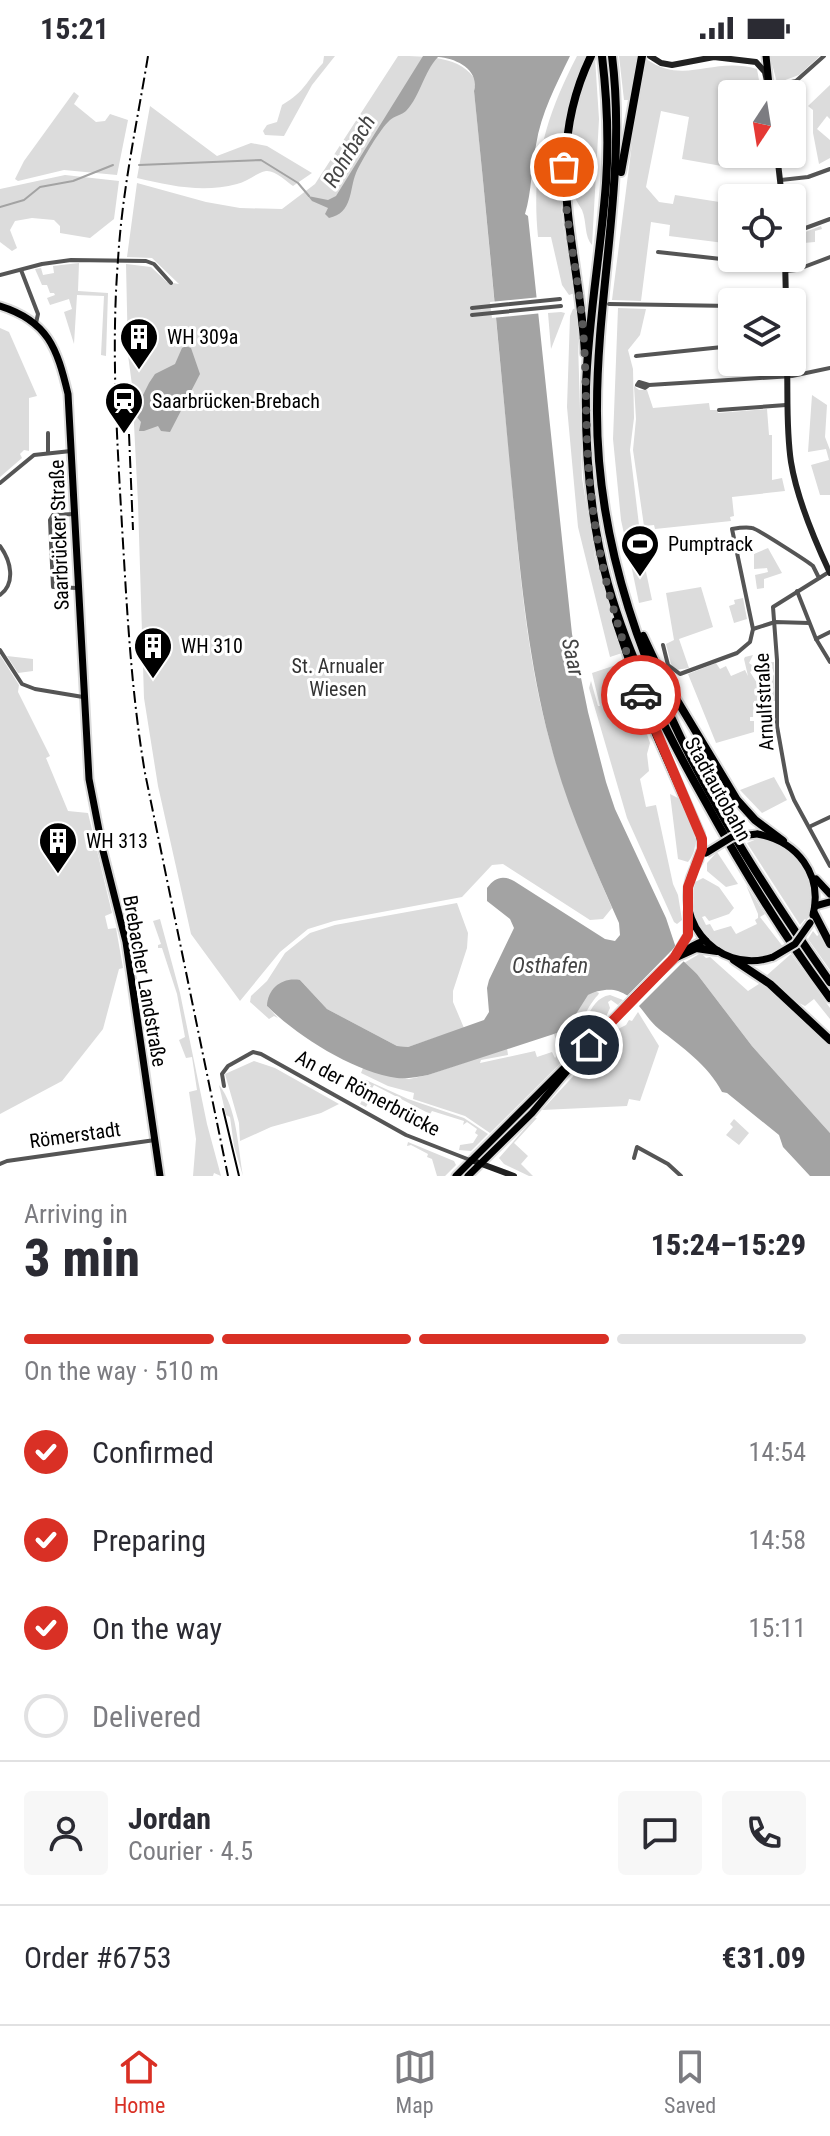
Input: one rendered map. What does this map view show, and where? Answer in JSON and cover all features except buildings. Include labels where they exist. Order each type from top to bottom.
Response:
[{"type":"highway","points":[[586,382],[582,314],[567,217],[564,167],[570,116],[591,56]]},
{"type":"highway","name":"Stadtautobahn","points":[[607,57],[618,132],[615,200],[606,287],[597,316],[586,382],[591,496],[601,557],[613,600],[652,700],[681,758],[742,866],[830,998]]},
{"type":"highway","name":"Stadtautobahn","points":[[607,57],[607,141],[595,288],[598,460],[607,526],[651,673],[707,787],[750,860],[830,982]]},
{"type":"highway","points":[[615,200],[641,60]]},
{"type":"highway","points":[[613,600],[615,621],[648,716],[700,834],[702,849],[696,864]]},
{"type":"highway","points":[[628,604],[660,672],[727,785],[749,815],[783,841]]},
{"type":"highway","points":[[814,909],[830,944]]},
{"type":"highway","points":[[674,958],[688,946],[717,951]]},
{"type":"highway","points":[[734,960],[770,984],[830,1040]]},
{"type":"main road","points":[[761,58],[767,80]]},
{"type":"main road","points":[[0,306],[36,323]]},
{"type":"main road","name":"Saarbrücker Straße","points":[[36,323],[54,348],[70,407],[90,793]]},
{"type":"main road","name":"Brebacher Landstraße","points":[[90,793],[126,942],[160,1176]]},
{"type":"main road","points":[[706,941],[688,946],[688,887],[696,864],[706,853],[732,837],[757,834],[783,841],[801,857],[830,894]]},
{"type":"main road","points":[[688,906],[695,924],[717,951],[734,960],[753,962],[773,957],[795,944],[810,923],[815,888],[810,871]]},
{"type":"main road","points":[[814,909],[830,902]]},
{"type":"main road","points":[[468,1176],[546,1099],[576,1059],[674,958]]},
{"type":"main road","points":[[456,1176],[576,1059]]},
{"type":"street","points":[[650,56],[672,65],[714,57],[761,58]]},
{"type":"street","points":[[797,80],[824,56]]},
{"type":"street","points":[[779,168],[781,184]]},
{"type":"street","points":[[781,180],[808,177],[830,169]]},
{"type":"street","points":[[806,228],[830,219]]},
{"type":"street","points":[[658,252],[718,258]]},
{"type":"street","points":[[806,266],[830,257]]},
{"type":"street","points":[[0,275],[71,260],[146,261],[154,264],[171,283]]},
{"type":"street","points":[[21,269],[38,314],[36,323]]},
{"type":"street","points":[[472,308],[560,299]]},
{"type":"street","points":[[609,304],[718,306]]},
{"type":"street","points":[[472,315],[561,306]]},
{"type":"street","points":[[636,356],[718,347]]},
{"type":"street","points":[[806,373],[830,368]]},
{"type":"street","points":[[649,385],[788,376],[793,469],[830,573],[774,604],[775,622]]},
{"type":"street","points":[[719,410],[789,405]]},
{"type":"street","points":[[48,433],[48,452]]},
{"type":"street","points":[[0,483],[34,455],[71,451]]},
{"type":"street","points":[[74,514],[53,515],[50,520],[53,587],[77,588]]},
{"type":"street","points":[[663,645],[668,665],[674,672],[682,674],[743,650],[752,640],[753,629],[732,529],[758,530],[812,564],[819,578]]},
{"type":"street","points":[[0,546],[8,560],[10,583],[8,590],[0,595]]},
{"type":"street","points":[[797,591],[816,639],[830,662]]},
{"type":"street","points":[[753,629],[775,622],[809,623]]},
{"type":"street","name":"Arnulfstraße","points":[[775,622],[777,726],[783,765],[794,800],[811,826],[830,866]]},
{"type":"street","points":[[816,639],[830,632]]},
{"type":"street","points":[[0,650],[22,684],[83,697]]},
{"type":"street","points":[[811,826],[830,817]]},
{"type":"street","name":"An der Römerbrücke","points":[[224,1086],[224,1070],[253,1052],[268,1057],[406,1135],[514,1176]]},
{"type":"street","name":"Römerstadt","points":[[0,1164],[155,1140]]},
{"type":"street","points":[[634,1158],[637,1147],[668,1164],[681,1176]]},
{"type":"green space","points":[[324,56],[335,56],[312,85],[284,136],[265,135],[263,131],[267,125],[277,122],[282,105],[301,90],[323,63]]},
{"type":"green space","name":"St. Arnualer Wiesen","points":[[398,56],[431,57],[453,62],[476,81],[474,91],[529,642],[540,702],[562,781],[612,908],[603,919],[590,920],[503,864],[492,865],[462,897],[334,921],[308,929],[280,952],[240,1001],[191,934],[158,786],[144,698],[126,264],[151,267],[167,282],[179,284],[152,258],[127,257],[137,183],[206,202],[240,208],[282,209],[315,184]]},
{"type":"green space","points":[[577,56],[588,56],[566,121],[560,172],[562,215],[575,293],[569,295],[562,285],[551,237],[538,237],[536,212],[543,144],[556,101]]},
{"type":"green space","points":[[619,56],[639,56],[629,100],[624,100]]},
{"type":"green space","points":[[770,56],[820,56],[799,75],[776,80]]},
{"type":"green space","points":[[595,58],[599,119],[592,245],[582,210],[571,187],[569,156],[578,104]]},
{"type":"green space","points":[[646,59],[660,67],[686,71],[741,66],[757,69],[759,80],[718,80],[718,165],[682,159],[689,117],[661,111],[646,187],[659,202],[673,204],[675,195],[718,202],[718,242],[669,236],[670,225],[651,222],[641,301],[612,300],[640,81]]},
{"type":"green space","points":[[830,85],[830,119],[827,116],[817,129],[830,140],[830,158],[819,164],[813,133],[813,110],[808,106]]},
{"type":"green space","points":[[74,92],[79,96],[74,104],[96,122],[105,121],[110,114],[128,120],[117,175],[64,170],[18,181],[15,179],[24,161]]},
{"type":"green space","points":[[150,106],[217,156],[251,143],[267,146],[312,173],[293,186],[269,171],[241,183],[212,188],[175,186],[137,178]]},
{"type":"green space","points":[[65,175],[119,181],[114,219],[90,238],[60,233],[60,226],[54,220],[32,218],[15,221],[10,230],[17,248],[12,251],[0,242],[0,189]]},
{"type":"green space","points":[[821,226],[822,229],[815,231],[815,242],[806,243],[806,232]]},
{"type":"green space","points":[[79,263],[78,291],[108,293],[106,356],[101,355],[104,296],[77,295],[74,344],[64,312],[72,309],[69,299],[50,305],[47,298],[55,295],[50,293],[47,285],[42,285],[35,269],[41,268],[43,275],[54,273],[53,266]]},
{"type":"green space","points":[[577,308],[582,478],[595,558],[622,653],[610,657],[578,527],[567,407],[570,316]]},
{"type":"green space","points":[[618,308],[646,309],[640,335],[628,350],[633,369],[634,418],[630,450],[642,550],[628,552],[621,520],[613,439]]},
{"type":"green space","points":[[548,313],[565,313],[551,349]]},
{"type":"green space","points":[[0,328],[9,332],[37,396],[29,398],[29,451],[24,450],[20,454],[22,458],[0,477]]},
{"type":"green space","points":[[634,386],[647,390],[653,408],[709,403],[710,410],[717,410],[718,413],[767,409],[769,435],[772,435],[772,480],[782,478],[785,491],[732,497],[734,516],[730,517],[731,521],[655,529],[654,525],[644,526],[633,450],[636,419]]},
{"type":"green space","points":[[812,395],[827,405],[825,437],[830,450],[830,495],[820,495],[811,465],[829,460],[826,449],[808,452]]},
{"type":"green space","points":[[768,548],[782,573],[764,579],[764,588],[757,589],[755,575],[768,572],[767,568],[754,569],[754,554]]},
{"type":"green space","name":"Pumptrack","points":[[642,553],[652,600],[639,603],[629,555]]},
{"type":"green space","points":[[701,587],[713,627],[679,639],[689,668],[676,670],[671,664],[666,644],[674,640],[666,593]]},
{"type":"green space","points":[[743,598],[747,619],[734,623],[729,606],[735,604],[734,600]]},
{"type":"green space","points":[[0,655],[19,685],[18,692],[50,756],[46,758],[68,811],[88,813],[112,913],[105,916],[108,929],[116,928],[123,968],[119,969],[103,1029],[62,1081],[0,1114]]},
{"type":"green space","points":[[753,655],[749,663],[756,668],[750,672],[757,683],[763,681],[762,678],[772,678],[774,674],[771,664],[760,668],[761,663],[774,662],[775,701],[754,701],[750,721],[754,721],[754,732],[716,743],[688,674],[716,663],[720,669],[726,666],[731,676],[745,670],[748,676],[744,659]]},
{"type":"green space","points":[[7,656],[33,659],[33,671],[18,673]]},
{"type":"green space","points":[[622,663],[650,743],[647,754],[649,771],[640,779],[646,807],[656,805],[678,895],[682,920],[677,924],[627,818],[589,688],[591,681],[600,706],[592,673]]},
{"type":"green space","points":[[774,777],[787,800],[762,813],[740,790]]},
{"type":"green space","points":[[670,794],[678,798],[693,830],[695,846],[688,862],[678,859]]},
{"type":"green space","points":[[757,839],[785,846],[803,866],[808,879],[810,907],[807,921],[805,919],[800,925],[747,843]]},
{"type":"green space","points":[[717,852],[738,884],[726,887],[707,871],[707,863]]},
{"type":"green space","points":[[703,878],[719,887],[734,908],[729,914],[709,921],[702,917],[706,925],[710,924],[714,931],[731,926],[736,934],[757,924],[758,914],[746,885],[765,914],[760,917],[784,948],[748,956],[717,945],[705,934],[693,902],[695,882]]},
{"type":"green space","points":[[457,903],[468,933],[453,1002],[464,1028],[408,1047],[397,1046],[327,1009],[300,980],[267,1006],[278,1018],[274,1016],[269,1019],[250,1002],[251,996],[267,981],[285,953],[310,933],[335,925]]},
{"type":"green space","points":[[160,919],[221,1176],[214,1173],[213,1176],[193,1176],[196,1139],[189,1092],[197,1090],[192,1057],[186,1058],[179,1040],[185,1037],[177,994],[162,948],[158,948],[161,944],[153,921]]},
{"type":"green space","points":[[813,931],[817,936],[820,934],[830,950],[830,970],[808,939]]},
{"type":"green space","points":[[701,953],[706,958],[710,957],[748,991],[762,982],[830,1045],[830,1133],[752,1046],[697,974],[684,963]]},
{"type":"green space","points":[[791,954],[830,1008],[830,1019],[814,999],[805,1006],[791,999],[766,976]]},
{"type":"green space","points":[[595,991],[599,993],[577,1028],[556,1040],[554,1034],[560,1032],[587,995]]},
{"type":"green space","points":[[610,995],[623,1000],[618,1005],[611,1000],[608,1002],[610,1008],[605,1019],[490,1133],[465,1116],[413,1099],[414,1093],[388,1086],[361,1073],[363,1068],[409,1079],[507,1048],[508,1055],[481,1060],[480,1063],[535,1051],[537,1057],[552,1052],[555,1058],[578,1034],[598,1000]]},
{"type":"green space","points":[[638,1012],[659,1046],[640,1101],[629,1099],[627,1106],[542,1110],[616,1030],[632,1021]]},
{"type":"green space","points":[[254,1061],[275,1068],[339,1104],[240,1141],[239,1123],[225,1074]]},
{"type":"green space","points":[[366,1080],[408,1099],[464,1118],[488,1134],[471,1151],[459,1150],[460,1145],[473,1143],[478,1135],[475,1133],[477,1129],[467,1122],[463,1125],[464,1121],[432,1111],[430,1114],[374,1085],[365,1100],[368,1103],[366,1107],[360,1104],[371,1085],[364,1085]]},
{"type":"green space","points":[[219,1085],[233,1116],[243,1176],[230,1117],[226,1115]]},
{"type":"green space","points":[[537,1118],[514,1143],[528,1156],[521,1164],[533,1176],[529,1176],[504,1164],[499,1158]]},
{"type":"green space","points":[[734,1119],[749,1133],[739,1145],[726,1135],[733,1127],[730,1124]]},
{"type":"green space","points":[[408,1142],[454,1161],[456,1165],[445,1176],[437,1176],[428,1154],[407,1146]]},
{"type":"water","points":[[423,56],[570,56],[541,122],[525,214],[528,216],[572,634],[588,712],[615,809],[666,918],[679,957],[697,974],[752,1046],[830,1133],[830,1176],[810,1176],[783,1147],[779,1135],[722,1092],[702,1065],[654,1024],[631,998],[618,991],[602,990],[588,995],[571,1022],[560,1032],[428,1075],[405,1078],[380,1074],[327,1051],[267,1006],[270,994],[277,985],[287,980],[300,980],[327,1009],[397,1046],[408,1047],[484,1020],[489,1012],[489,980],[514,928],[510,919],[487,901],[487,888],[499,878],[514,881],[605,939],[615,941],[620,935],[619,923],[564,789],[535,674],[524,605],[475,84],[470,71],[459,63],[438,57],[411,105],[381,130],[356,173],[346,206],[337,215],[329,218],[325,214],[328,208],[308,196],[328,200],[336,196]]},
{"type":"water","points":[[186,346],[191,348],[200,374],[170,432],[161,431],[158,426],[139,431],[138,405],[149,383],[155,374],[175,364]]},
{"type":"pier","points":[[541,297],[543,313],[492,318],[490,302]]},
{"type":"pier","points":[[677,945],[686,959],[637,1008],[624,999]]},
{"type":"waterway","name":"Rohrbach","points":[[139,165],[261,160],[298,183],[309,196]]},
{"type":"waterway","name":"Rohrbach","points":[[0,207],[24,200],[40,187],[73,181],[113,165]]},
{"type":"tram line","points":[[223,1109],[239,1176]]},
{"type":"railway","points":[[148,56],[123,208],[116,293],[117,426],[128,619],[145,773],[228,1176]]},
{"type":"railway","points":[[129,434],[133,530]]},
{"type":"way so far","points":[[564,167],[567,217],[582,314],[594,521],[615,621],[641,695]]},
{"type":"place","name":"WH 309a","points":[[139,371]]},
{"type":"place","name":"Saarbrücken-Brebach","points":[[124,435]]},
{"type":"place","name":"Pumptrack","points":[[640,578]]},
{"type":"place","name":"WH 310","points":[[153,680]]},
{"type":"place","name":"WH 313","points":[[58,875]]},
{"type":"route","points":[[589,1045],[685,943],[688,935],[688,887],[702,849],[702,839],[665,758],[641,695]]},
{"type":"water label","name":"Saar","points":[[573,657]]},
{"type":"water label","name":"Osthafen","points":[[550,965]]}]
